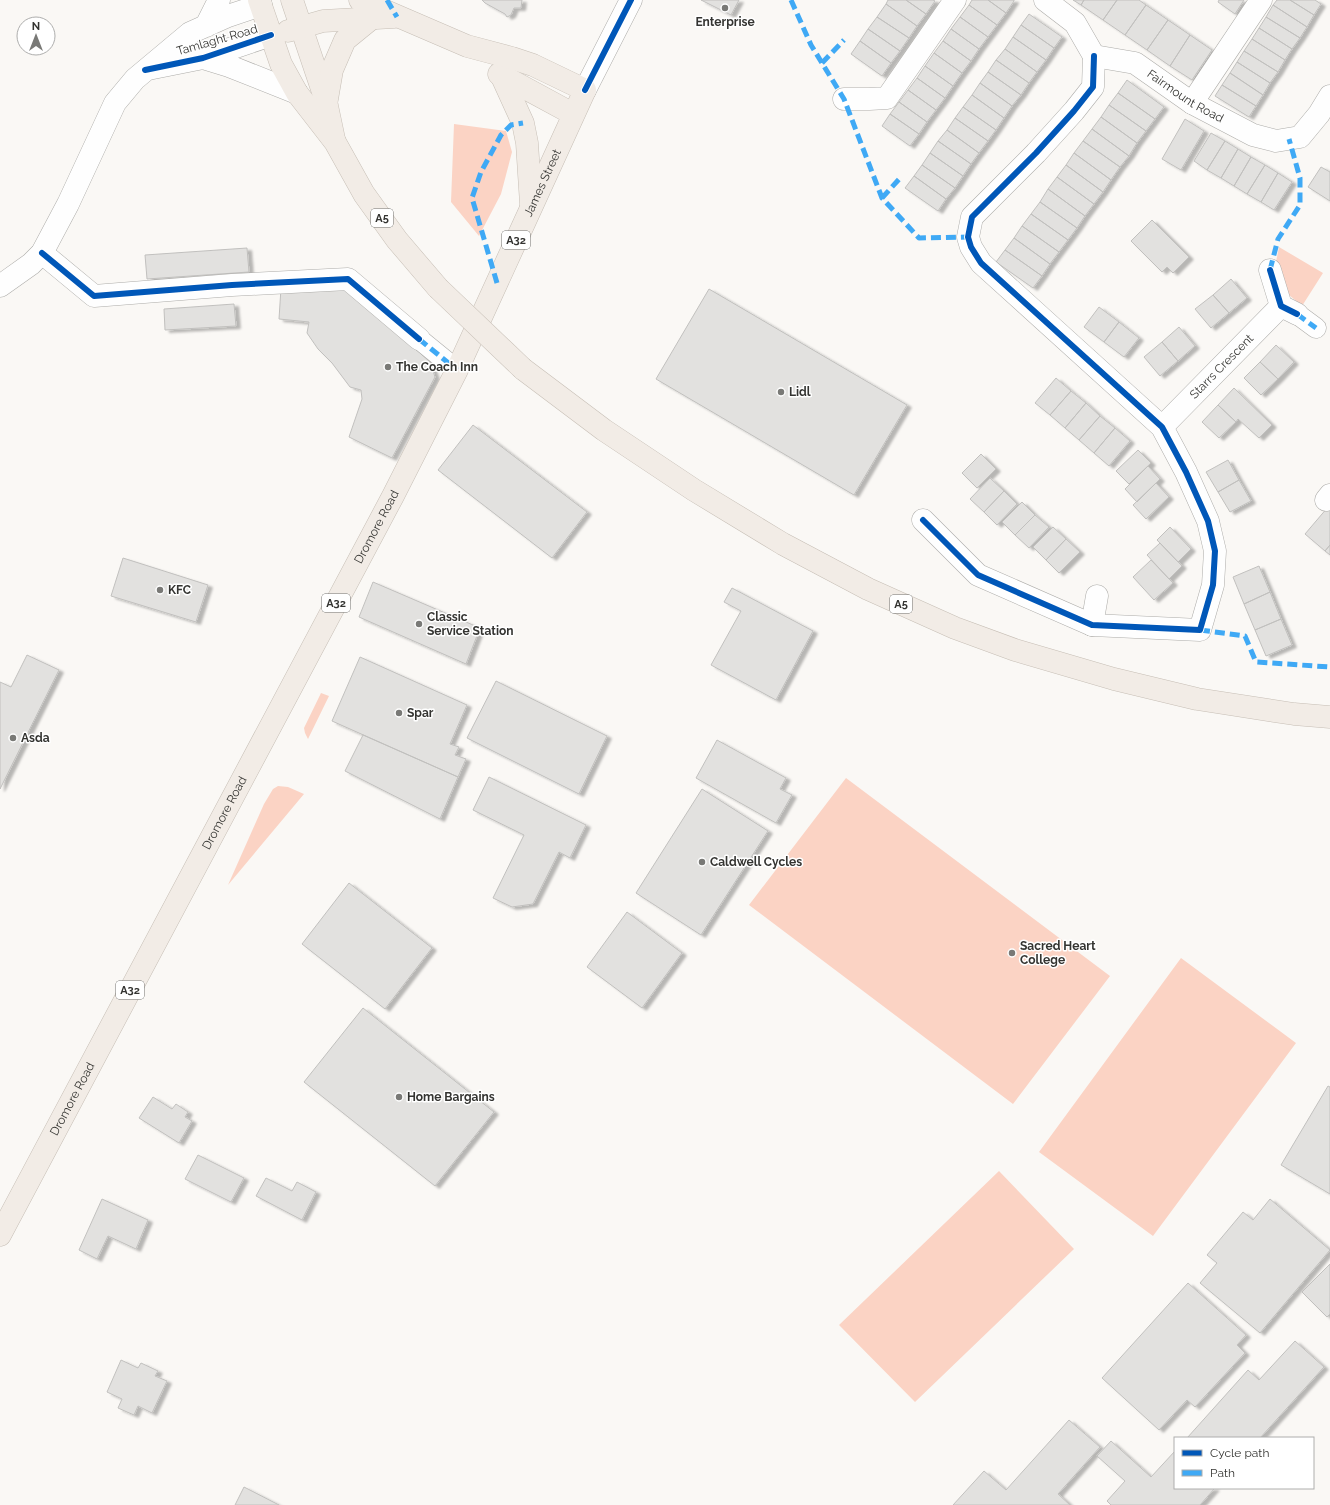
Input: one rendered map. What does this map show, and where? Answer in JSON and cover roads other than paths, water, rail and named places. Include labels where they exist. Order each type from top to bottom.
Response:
[{"type":"highway","points":[[260,2],[283,0]]},
{"type":"highway","name":"A5","points":[[292,0],[326,100],[335,142]]},
{"type":"highway","points":[[360,0],[467,46],[533,65],[585,90]]},
{"type":"highway","name":"A5","points":[[260,2],[281,64],[297,94],[335,142],[364,194],[397,240],[438,288],[523,369],[604,430],[694,490],[783,544],[868,589],[955,628],[1016,650],[1137,685],[1197,699],[1294,714],[1330,717]]},
{"type":"highway","points":[[271,36],[323,21],[397,17]]},
{"type":"highway","points":[[326,100],[332,70],[345,40],[372,18]]},
{"type":"highway","points":[[467,46],[502,77],[573,114]]},
{"type":"highway","points":[[502,77],[523,123],[527,143],[531,208]]},
{"type":"highway","name":"James Street","points":[[452,380],[585,90]]},
{"type":"highway","name":"Dromore Road","points":[[0,1235],[382,518],[452,380]]},
{"type":"street","points":[[206,26],[219,0]]},
{"type":"street","name":"James Street","points":[[585,90],[631,0]]},
{"type":"street","points":[[844,99],[887,98],[955,0]]},
{"type":"street","points":[[923,520],[978,575],[1092,626],[1200,630],[1213,585],[1215,552],[1208,521],[1186,472],[1162,427],[981,263],[971,247],[968,237],[972,216],[1036,153],[1074,111],[1092,87],[1094,56],[1075,23],[1045,0]]},
{"type":"street","points":[[1192,103],[1261,0]]},
{"type":"street","name":"Tamlaght Road","points":[[0,286],[31,264],[42,253],[68,204],[115,104],[134,79],[190,33],[260,2]]},
{"type":"street","name":"Tamlaght Road","points":[[145,70],[203,58],[271,36]]},
{"type":"street","name":"Fairmount Road","points":[[1094,56],[1135,63],[1192,103],[1253,136],[1276,141],[1300,137],[1319,114],[1330,96]]},
{"type":"street","points":[[203,58],[229,66],[297,94]]},
{"type":"street","points":[[42,253],[94,296],[232,285],[348,279],[419,339],[452,380]]},
{"type":"street","points":[[1270,270],[1289,310],[1316,328]]},
{"type":"street","name":"Starrs Crescent","points":[[1162,427],[1289,310]]},
{"type":"street","points":[[1092,626],[1097,596]]},
{"type":"place","name":"Enterprise","points":[[725,8]]},
{"type":"place","name":"The Coach Inn","points":[[388,367]]},
{"type":"place","name":"Lidl","points":[[781,392]]},
{"type":"place","name":"KFC","points":[[160,590]]},
{"type":"place","name":"Classic Service Station","points":[[419,624]]},
{"type":"place","name":"Spar","points":[[399,713]]},
{"type":"place","name":"Asda","points":[[13,738]]},
{"type":"place","name":"Caldwell Cycles","points":[[702,862]]},
{"type":"place","name":"Sacred Heart College","points":[[1012,953]]},
{"type":"place","name":"Home Bargains","points":[[399,1097]]}]
